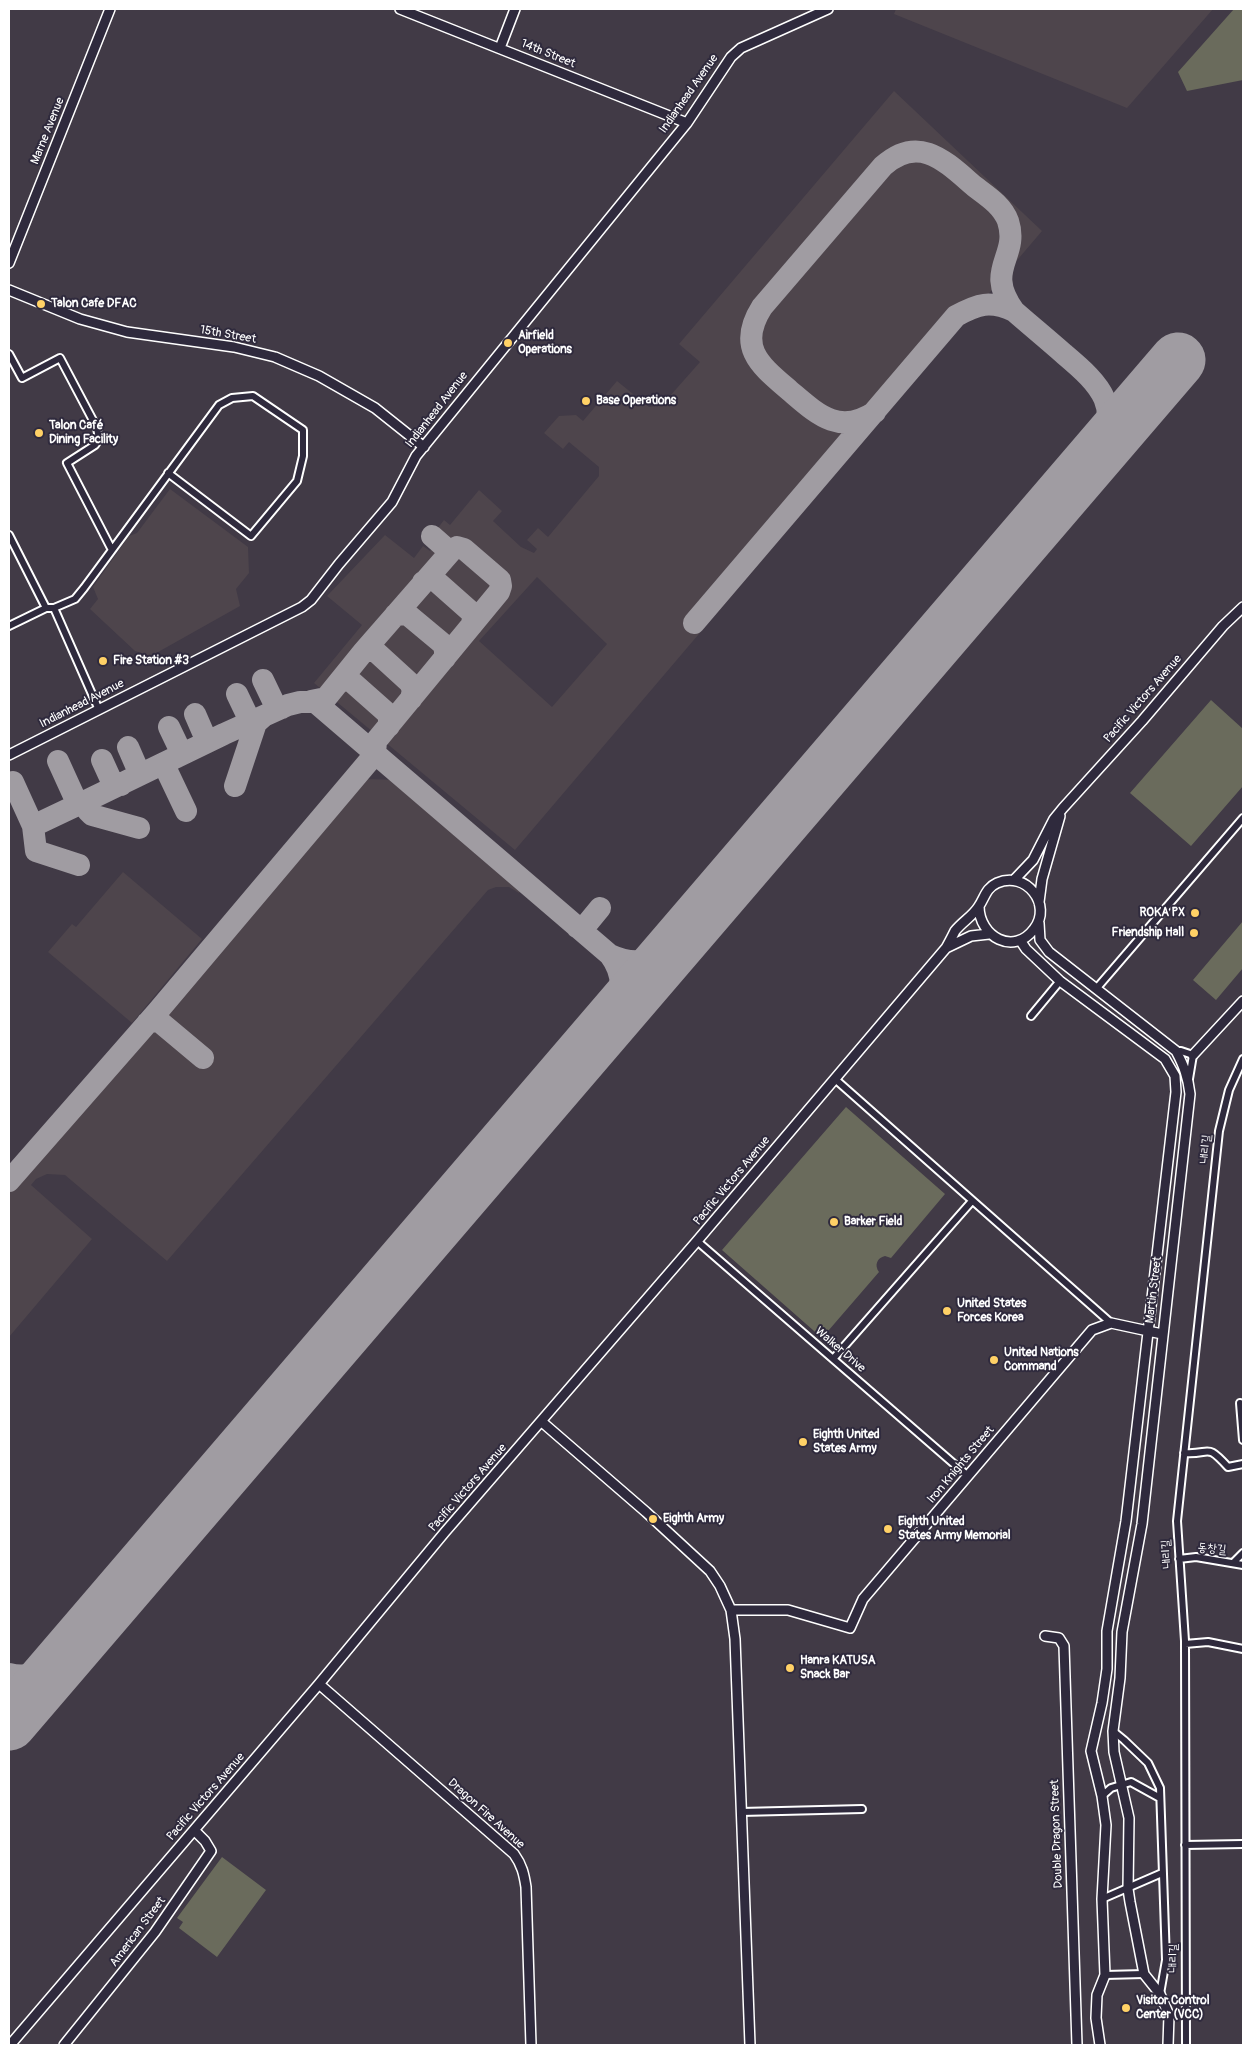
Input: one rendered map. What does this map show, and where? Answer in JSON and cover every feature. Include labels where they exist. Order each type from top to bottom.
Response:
[{"type":"main road","name":"Marne Avenue","points":[[9,263],[110,9]]},
{"type":"main road","name":"14th Street","points":[[400,9],[686,123]]},
{"type":"main road","points":[[500,48],[515,9]]},
{"type":"main road","name":"Indianhead Avenue","points":[[9,756],[261,629],[311,600],[338,564],[392,502],[416,456],[686,123],[720,70],[736,52],[828,9]]},
{"type":"main road","name":"15th Street","points":[[9,290],[80,319],[127,332],[234,347],[275,357],[319,376],[375,408],[424,447]]},
{"type":"main road","name":"Pacific Victors Avenue","points":[[1014,880],[1033,860],[1054,818],[1142,721],[1223,626],[1243,607]]},
{"type":"main road","points":[[946,948],[963,938],[983,933],[1002,940],[1020,940],[1033,931],[1040,918],[1039,903],[1042,879],[1063,808]]},
{"type":"main road","points":[[990,934],[981,921],[980,906],[986,892],[992,886],[999,882],[1014,880],[1030,888],[1039,903]]},
{"type":"main road","name":"Pacific Victors Avenue","points":[[10,2045],[319,1684],[439,1539],[542,1422],[835,1079],[946,948],[955,932],[980,906]]},
{"type":"main road","name":"Martin Street","points":[[1040,918],[1039,935],[1049,952],[1176,1051],[1189,1078],[1190,1094],[1142,1524],[1122,1632],[1120,1678],[1112,1731],[1114,1752],[1129,1818],[1128,1889],[1144,1974]]},
{"type":"main road","name":"Martin Street","points":[[1020,940],[1026,949],[1060,981],[1165,1060],[1175,1076],[1176,1092],[1126,1521],[1107,1631],[1106,1669],[1102,1703],[1091,1751],[1102,1796],[1106,1825],[1102,1898],[1105,1975]]},
{"type":"main road","points":[[1193,1056],[1243,1001]]},
{"type":"main road","points":[[1111,1323],[1162,1334]]},
{"type":"main road","name":"Iron Knights Street","points":[[731,1610],[788,1610],[850,1628],[864,1599],[1092,1330],[1111,1323]]},
{"type":"main road","points":[[542,1422],[646,1512],[710,1571],[720,1586],[731,1610],[735,1639],[750,2045]]},
{"type":"main road","name":"Double Dragon Street","points":[[1045,1636],[1059,1638],[1064,1646],[1077,2045]]},
{"type":"main road","name":"Dragon Fire Avenue","points":[[319,1684],[514,1854],[521,1863],[526,1887],[531,2045]]},
{"type":"main road","name":"American Street","points":[[64,2045],[155,1932],[204,1863],[211,1851],[205,1840],[194,1830]]},
{"type":"main road","points":[[1144,1974],[1160,1994],[1168,2015],[1168,2045]]},
{"type":"main road","points":[[1100,2045],[1096,2018],[1097,1995],[1105,1975]]},
{"type":"street","points":[[9,354],[22,378],[60,358],[97,428],[98,439],[95,445],[67,463],[112,550]]},
{"type":"street","points":[[9,626],[46,608],[54,608],[75,598],[112,550],[168,473],[219,405],[232,398],[253,396],[303,430],[303,456],[297,481],[251,536],[168,473]]},
{"type":"street","points":[[9,535],[46,608]]},
{"type":"street","points":[[54,608],[99,710]]},
{"type":"street","points":[[1096,989],[1243,818]]},
{"type":"street","points":[[1031,1016],[1060,981]]},
{"type":"street","points":[[1176,1051],[1193,1056],[1189,1078]]},
{"type":"street","name":"내리길","points":[[1186,2045],[1185,1644],[1176,1521],[1219,1131],[1229,1090],[1241,1068],[1243,1059]]},
{"type":"street","points":[[835,1079],[1111,1323]]},
{"type":"street","points":[[833,1359],[972,1201]]},
{"type":"street","name":"Walker Drive","points":[[697,1241],[968,1476]]},
{"type":"street","points":[[1240,1403],[1243,1440]]},
{"type":"street","points":[[1184,1453],[1197,1454],[1207,1450],[1212,1451],[1228,1467],[1243,1464]]},
{"type":"street","points":[[1234,1562],[1243,1553]]},
{"type":"street","name":"동창길","points":[[1179,1559],[1196,1557],[1243,1565]]},
{"type":"street","points":[[1185,1644],[1208,1642],[1243,1649]]},
{"type":"street","points":[[1112,1731],[1148,1763],[1160,1788],[1166,1960],[1160,1994]]},
{"type":"street","points":[[1102,1796],[1111,1788],[1122,1783],[1131,1782],[1160,1798]]},
{"type":"street","points":[[742,1812],[862,1809]]},
{"type":"street","points":[[1185,1845],[1243,1844]]},
{"type":"street","points":[[1102,1898],[1128,1889],[1162,1870]]},
{"type":"street","points":[[1105,1975],[1144,1974]]},
{"type":"shaded area","points":[[896,9],[1213,9],[1127,108],[894,14]]},
{"type":"shaded area","points":[[894,91],[1042,231],[515,850],[314,683],[362,625],[327,596],[385,535],[414,558],[423,546],[430,551],[434,546],[428,541],[444,520],[450,525],[479,490],[502,511],[493,521],[521,547],[534,553],[537,549],[527,540],[538,528],[548,537],[599,476],[599,467],[569,442],[563,449],[544,433],[559,416],[576,415],[583,421],[617,381],[649,407],[662,405],[700,362],[679,344]],"holes":[[[537,577],[607,644],[552,707],[479,641]]]},
{"type":"shaded area","points":[[170,489],[248,547],[249,573],[236,589],[240,606],[151,656],[135,651],[90,609],[98,599],[93,587],[129,536],[137,533]]},
{"type":"shaded area","points":[[363,779],[401,780],[525,886],[519,893],[509,887],[496,887],[488,890],[167,1261],[65,1175],[47,1174],[36,1179],[31,1185],[92,1239],[9,1337],[9,1193]]},
{"type":"shaded area","points":[[123,872],[202,939],[132,1023],[48,952],[72,924],[76,927]]},
{"type":"green space","points":[[1234,9],[1243,9],[1243,80],[1187,91],[1178,72]]},
{"type":"green space","points":[[1211,700],[1243,729],[1243,786],[1191,846],[1130,793]]},
{"type":"green space","points":[[1243,921],[1243,968],[1216,1000],[1193,980]]},
{"type":"green space","name":"Barker Field","points":[[846,1107],[945,1194],[891,1258],[885,1256],[878,1260],[877,1267],[879,1272],[822,1338],[722,1250]]},
{"type":"green space","points":[[222,1857],[266,1890],[217,1957],[179,1928],[183,1922],[177,1918]]},
{"type":"taxiway","points":[[875,412],[862,419],[850,422],[839,422],[819,414],[779,382],[762,364],[755,355],[751,334],[762,307],[883,166],[896,157],[908,152],[920,152],[942,160],[953,168],[994,201],[1005,215],[1010,234],[1010,245],[1002,273],[1005,296],[1014,311],[1098,387],[1108,411],[1108,424],[1104,440],[1096,457]]},
{"type":"taxiway","points":[[694,623],[956,316],[984,305],[998,305],[1014,311]]},
{"type":"taxiway","points":[[432,536],[449,551]]},
{"type":"taxiway","points":[[9,1181],[158,1011],[375,754],[376,741],[499,592],[500,580],[464,549],[457,547],[453,549],[364,651],[326,698],[311,701]]},
{"type":"taxiway","points":[[423,582],[436,581],[471,612],[473,617],[472,625]]},
{"type":"taxiway","points":[[395,615],[407,614],[443,644],[445,658]]},
{"type":"taxiway","points":[[364,651],[375,651],[410,683],[413,690],[411,699]]},
{"type":"taxiway","points":[[263,680],[275,705],[282,708]]},
{"type":"taxiway","points":[[339,682],[346,680],[352,682],[387,713],[389,726]]},
{"type":"taxiway","points":[[237,694],[248,717],[256,720]]},
{"type":"taxiway","points":[[139,828],[92,815],[88,811],[88,801],[224,734],[288,705],[300,702],[315,702],[610,955],[621,980],[620,996],[610,1022]]},
{"type":"taxiway","points":[[195,714],[205,737],[213,739]]},
{"type":"taxiway","points":[[235,786],[256,723],[264,716]]},
{"type":"taxiway","points":[[169,727],[180,750],[177,757]]},
{"type":"taxiway","points":[[128,747],[138,770],[135,777]]},
{"type":"taxiway","points":[[102,760],[112,782],[121,785]]},
{"type":"taxiway","points":[[58,761],[78,805]]},
{"type":"taxiway","points":[[157,767],[164,767],[166,769],[186,811]]},
{"type":"taxiway","points":[[13,782],[33,826]]},
{"type":"taxiway","points":[[79,865],[36,851],[33,826],[92,798]]},
{"type":"taxiway","points":[[577,927],[583,928],[600,908]]},
{"type":"taxiway","points":[[610,955],[628,961],[644,961],[675,946]]},
{"type":"taxiway","points":[[147,1023],[152,1021],[160,1022],[203,1058]]},
{"type":"taxiway","points":[[9,1674],[26,1675],[40,1672],[68,1654]]},
{"type":"taxiway","points":[[9,1695],[9,1700]]},
{"type":"runway","points":[[9,1723],[1178,360]]},
{"type":"place","name":"Talon Cafe DFAC","points":[[41,304]]},
{"type":"place","name":"Airfield Operations","points":[[508,343]]},
{"type":"place","name":"Base Operations","points":[[586,401]]},
{"type":"place","name":"Talon Café Dining Facility","points":[[39,433]]},
{"type":"place","name":"Fire Station #3","points":[[103,661]]},
{"type":"place","name":"ROKA PX","points":[[1195,913]]},
{"type":"place","name":"Friendship Hall","points":[[1194,933]]},
{"type":"place","name":"Barker Field","points":[[834,1222]]},
{"type":"place","name":"United States Forces Korea","points":[[947,1311]]},
{"type":"place","name":"United Nations Command","points":[[994,1360]]},
{"type":"place","name":"Eighth United States Army","points":[[803,1442]]},
{"type":"place","name":"Eighth Army","points":[[653,1519]]},
{"type":"place","name":"Eighth United States Army Memorial","points":[[888,1529]]},
{"type":"place","name":"Hanra KATUSA Snack Bar","points":[[790,1668]]},
{"type":"place","name":"Visitor Control Center (VCC)","points":[[1126,2008]]}]
